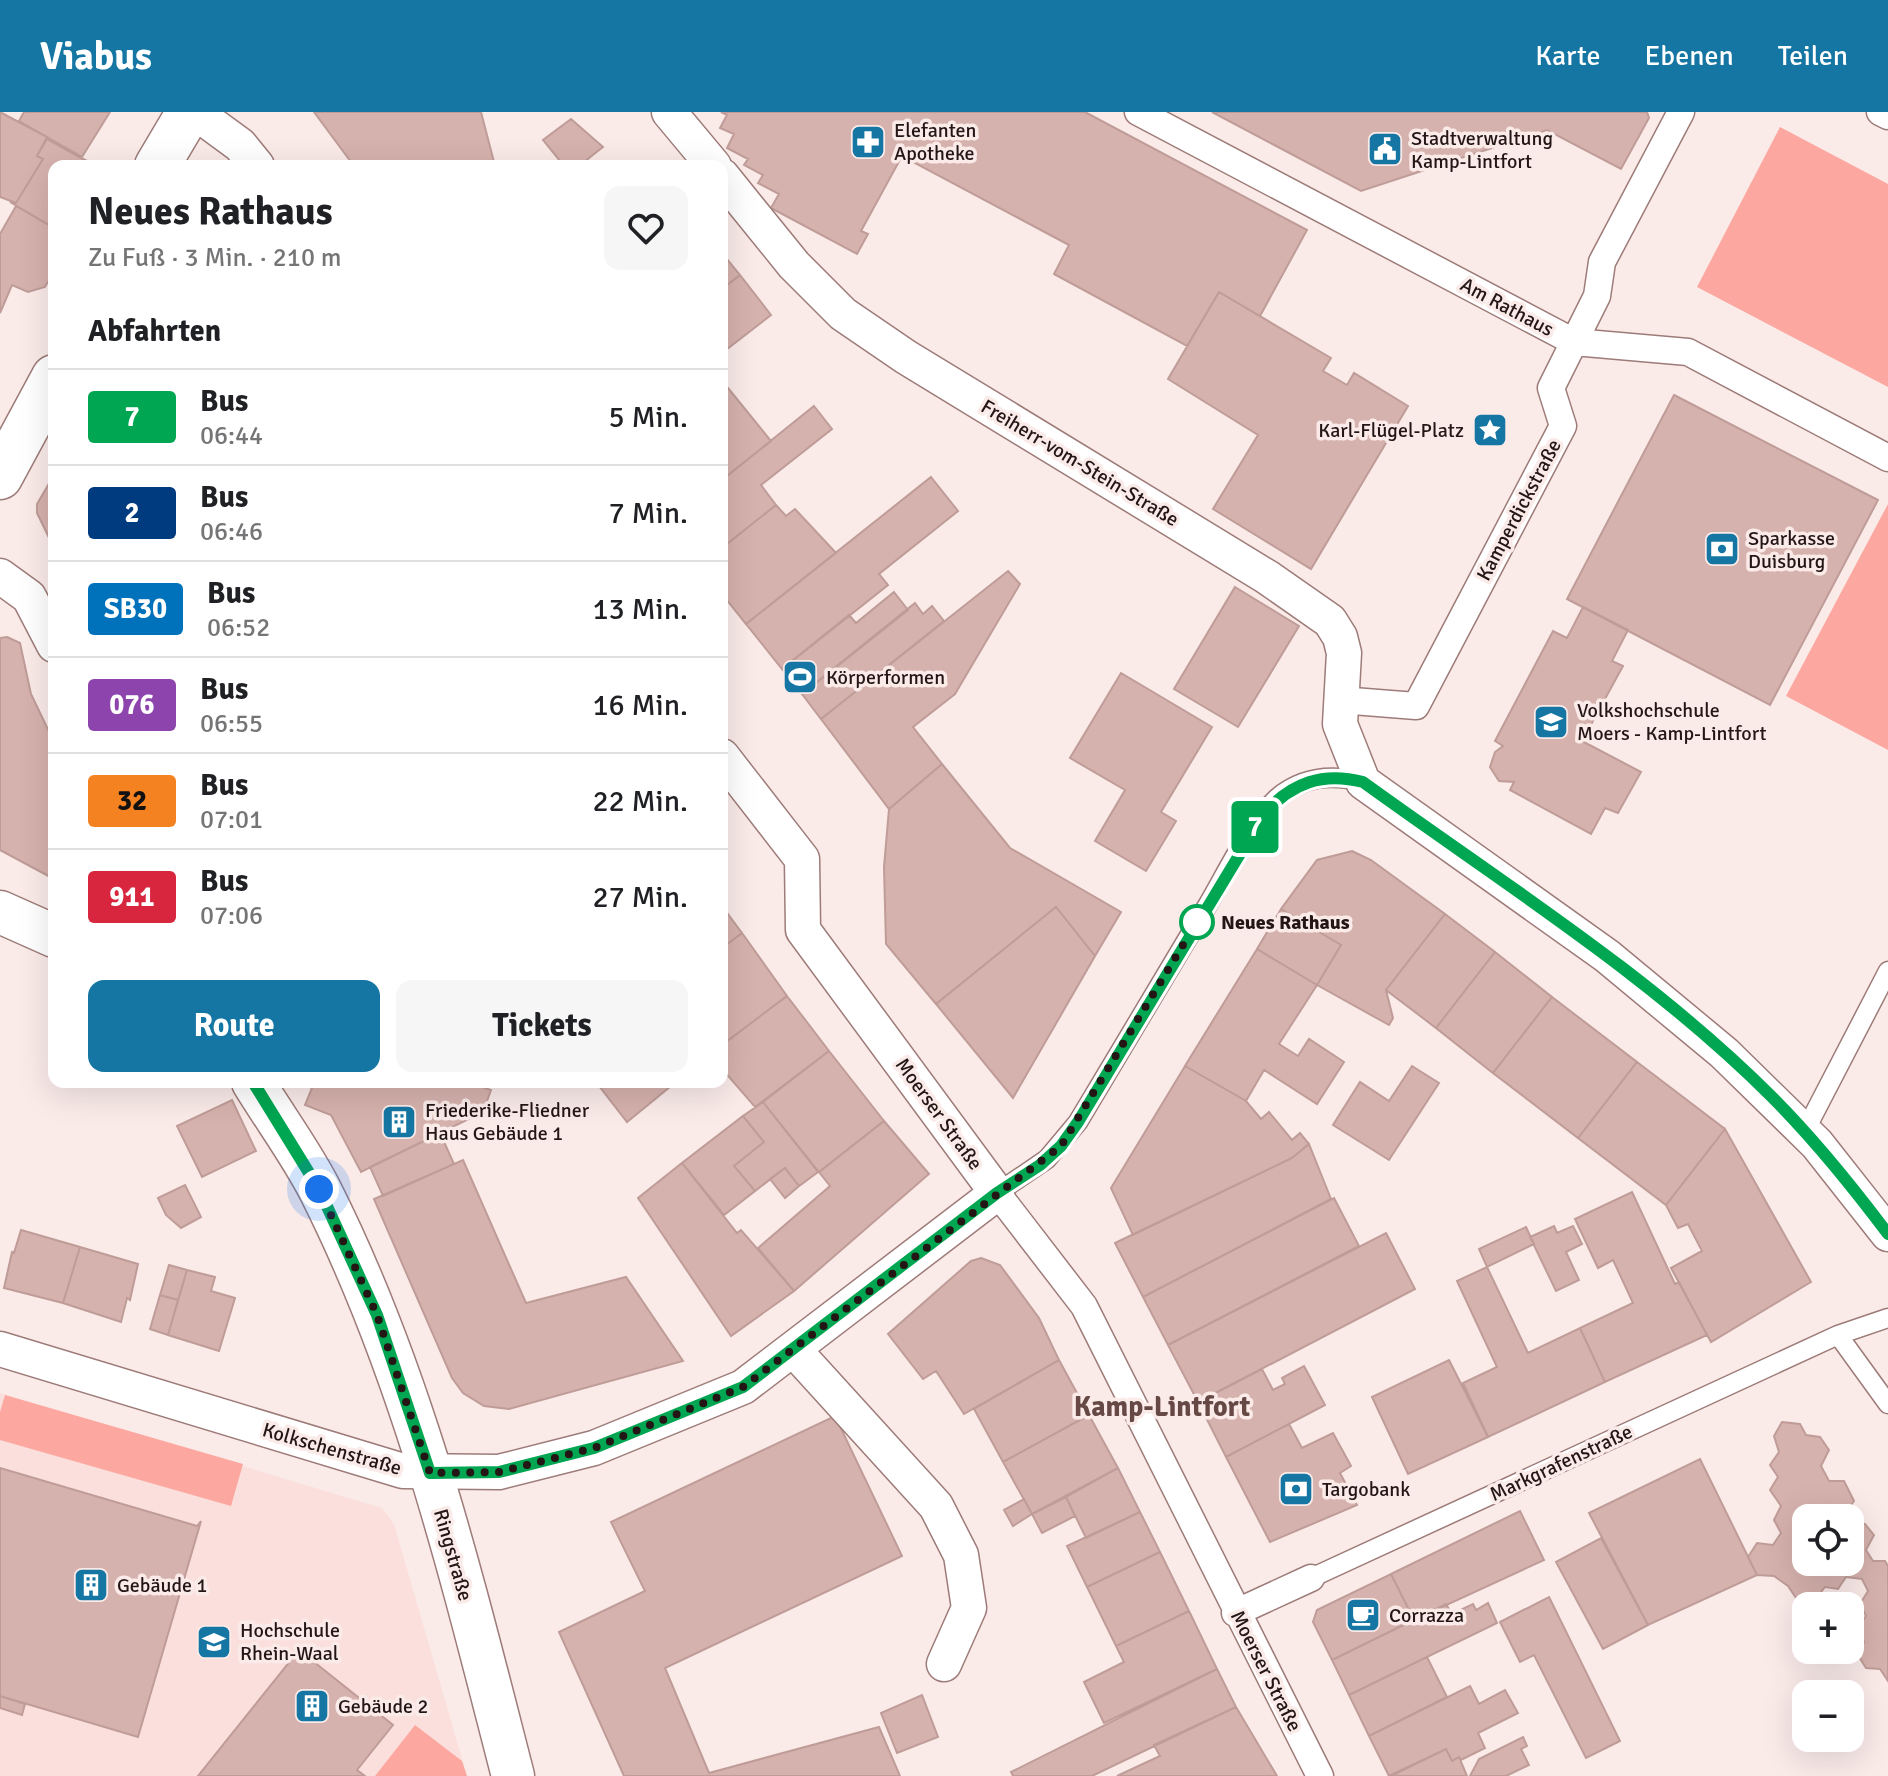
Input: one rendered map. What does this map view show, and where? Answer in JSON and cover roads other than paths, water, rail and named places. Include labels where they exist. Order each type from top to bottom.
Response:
[{"type":"main road","points":[[163,160],[204,115]]},
{"type":"main road","points":[[191,160],[204,115]]},
{"type":"main road","points":[[0,477],[48,386]]},
{"type":"street","points":[[669,112],[709,160]]},
{"type":"street","name":"Am Rathaus","points":[[1138,112],[1574,342],[1688,352],[1888,458]]},
{"type":"street","name":"Kamperdickstraße","points":[[1340,700],[1416,706],[1563,426],[1551,388],[1597,296],[1602,262],[1681,112]]},
{"type":"street","points":[[1880,112],[1888,116]]},
{"type":"street","points":[[204,115],[240,145],[252,160]]},
{"type":"street","name":"Freiherr-vom-Stein-Straße","points":[[728,183],[794,265],[843,314],[906,357],[1267,577],[1330,621],[1344,653],[1340,724],[1346,746],[1363,782]]},
{"type":"street","points":[[0,576],[29,597],[48,633]]},
{"type":"street","name":"Moerser Straße","points":[[728,764],[802,859],[803,930],[1084,1306],[1235,1613],[1320,1776]]},
{"type":"street","points":[[1363,782],[1607,956],[1724,1053],[1805,1131],[1888,1234]]},
{"type":"street","points":[[0,912],[48,933]]},
{"type":"street","name":"Ringstraße","points":[[257,1088],[319,1189],[377,1315],[430,1473],[513,1776]]},
{"type":"street","name":"Kolkschenstraße","points":[[0,1349],[376,1464],[430,1473],[499,1472],[594,1448],[743,1387],[997,1193]]},
{"type":"street","points":[[794,1350],[936,1506],[961,1555],[969,1608],[944,1664]]},
{"type":"street","name":"Markgrafenstraße","points":[[1235,1613],[1311,1578]]},
{"type":"lane","points":[[997,1193],[1047,1159],[1078,1122],[1230,867],[1277,798],[1297,785],[1320,778],[1339,776],[1363,782]]},
{"type":"lane","points":[[1805,1131],[1888,971]]},
{"type":"lane","name":"Markgrafenstraße","points":[[1311,1578],[1838,1335],[1888,1318]]},
{"type":"lane","points":[[1838,1335],[1888,1404]]},
{"type":"place","name":"Elefanten Apotheke","points":[[868,142]]},
{"type":"place","name":"Stadtverwaltung Kamp-Lintfort","points":[[1385,149]]},
{"type":"place","name":"Karl-Flügel-Platz","points":[[1490,430]]},
{"type":"place","name":"Sparkasse Duisburg","points":[[1722,549]]},
{"type":"place","name":"Körperformen","points":[[800,677]]},
{"type":"place","name":"Volkshochschule Moers - Kamp-Lintfort","points":[[1551,722]]},
{"type":"place","name":"Neues Rathaus","points":[[1197,922]]},
{"type":"place","name":"Friederike-Fliedner Haus Gebäude 1","points":[[399,1122]]},
{"type":"place","name":"Targobank","points":[[1296,1489]]},
{"type":"place","name":"Gebäude 1","points":[[91,1585]]},
{"type":"place","name":"Corrazza","points":[[1363,1615]]},
{"type":"place","name":"Hochschule Rhein-Waal","points":[[214,1642]]},
{"type":"place","name":"Gebäude 2","points":[[312,1706]]},
{"type":"district","name":"Kamp-Lintfort","points":[[1162,1407]]}]
